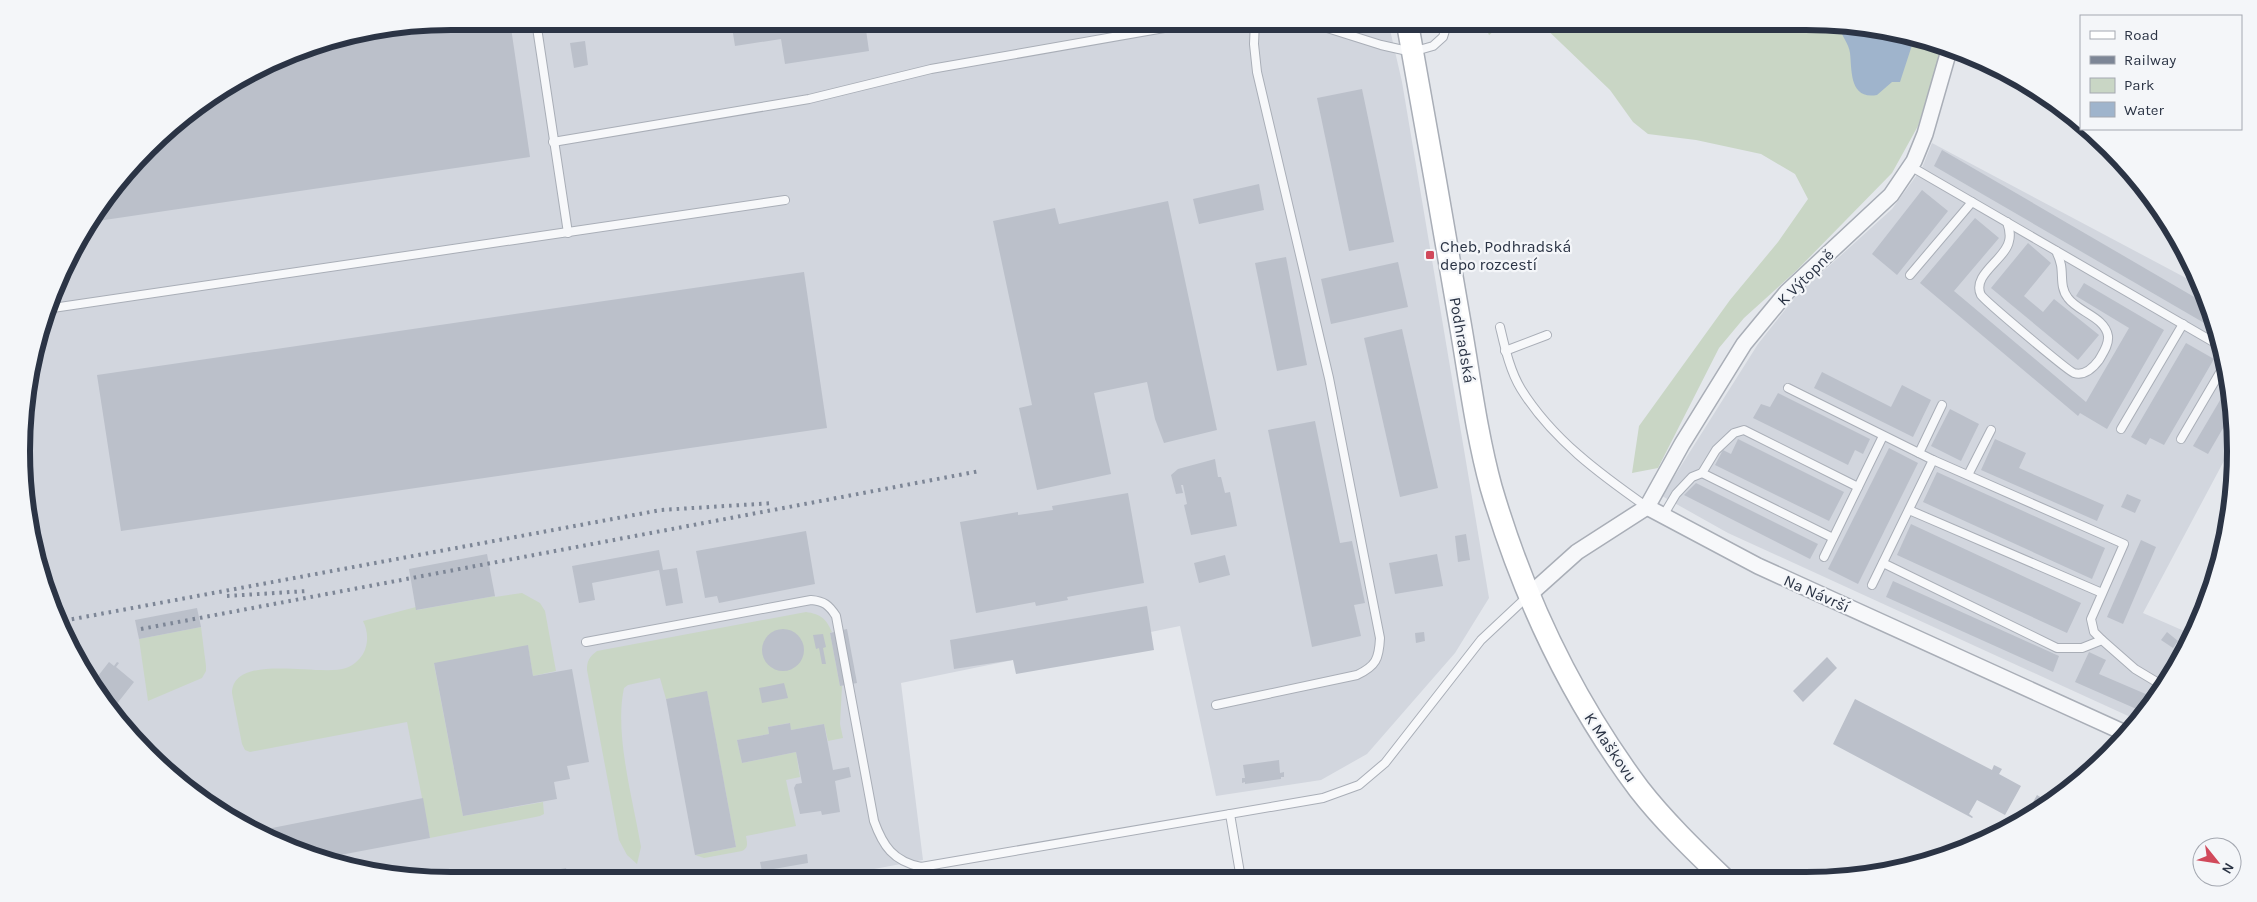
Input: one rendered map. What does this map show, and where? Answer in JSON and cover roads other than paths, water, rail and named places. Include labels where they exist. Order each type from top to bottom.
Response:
[{"type":"main road","name":"Podhradská","points":[[1408,30],[1491,486],[1529,595]]},
{"type":"main road","name":"K Maškovu","points":[[1529,595],[1564,672],[1609,747],[1641,791],[1717,872]]},
{"type":"street","name":"K Výtopně","points":[[1647,507],[1682,444],[1744,344],[1787,292],[1891,195],[1910,166],[1925,134],[1948,55]]},
{"type":"street","points":[[1529,595],[1577,552],[1647,507]]},
{"type":"street","name":"Na Návrší","points":[[1647,507],[1758,566],[2121,731]]},
{"type":"lane","points":[[537,30],[568,233]]},
{"type":"lane","points":[[553,142],[809,99],[931,69],[1153,30]]},
{"type":"lane","points":[[1216,705],[1357,675],[1371,668],[1380,654],[1380,638],[1329,378],[1257,72],[1255,30]]},
{"type":"lane","points":[[1334,30],[1381,45],[1412,52],[1433,46],[1443,38],[1445,30]]},
{"type":"lane","points":[[1910,166],[2213,342]]},
{"type":"lane","points":[[55,308],[785,200]]},
{"type":"lane","points":[[1910,275],[1972,202]]},
{"type":"lane","points":[[2007,222],[2010,241],[2006,249],[1983,277],[1979,286],[1981,295],[1991,306],[2032,338],[2066,369],[2075,374],[2085,372],[2094,366],[2106,348],[2108,336],[2104,325],[2070,300],[2064,292],[2061,264],[2056,251]]},
{"type":"lane","points":[[2122,429],[2183,324]]},
{"type":"lane","points":[[1500,327],[1506,351],[1520,388],[1553,430],[1594,469],[1647,507]]},
{"type":"lane","points":[[1506,351],[1547,335]]},
{"type":"lane","points":[[2181,439],[2220,373]]},
{"type":"lane","points":[[1788,388],[1933,460],[2124,544],[2091,619],[2094,632],[2135,668],[2157,683]]},
{"type":"lane","points":[[1919,453],[1942,405]]},
{"type":"lane","points":[[1663,516],[1676,494],[1692,477],[1702,473],[1716,450],[1734,433],[1744,430],[1858,487]]},
{"type":"lane","points":[[1968,475],[1990,430]]},
{"type":"lane","points":[[1824,557],[1883,436]]},
{"type":"lane","points":[[1872,585],[1933,460]]},
{"type":"lane","points":[[1702,473],[1833,538]]},
{"type":"lane","points":[[1909,510],[2102,593]]},
{"type":"lane","points":[[1883,563],[2058,648],[2082,648],[2102,640]]},
{"type":"lane","points":[[586,642],[811,600],[821,601],[829,606],[836,616],[874,821],[882,842],[907,864],[920,867],[1323,798],[1359,785],[1386,763],[1481,640],[1529,595]]},
{"type":"lane","points":[[1230,814],[1240,872]]},
{"type":"water","points":[[1841,32],[1861,34],[1913,43],[1900,82],[1892,82],[1877,95],[1861,93],[1854,82],[1849,50]]},
{"type":"railway","points":[[141,629],[980,471]]},
{"type":"railway","points":[[66,620],[661,510],[774,503]]},
{"type":"railway","points":[[227,596],[307,591]]},
{"type":"place","name":"Cheb, Podhradská depo rozcestí","points":[[1430,255]]}]
